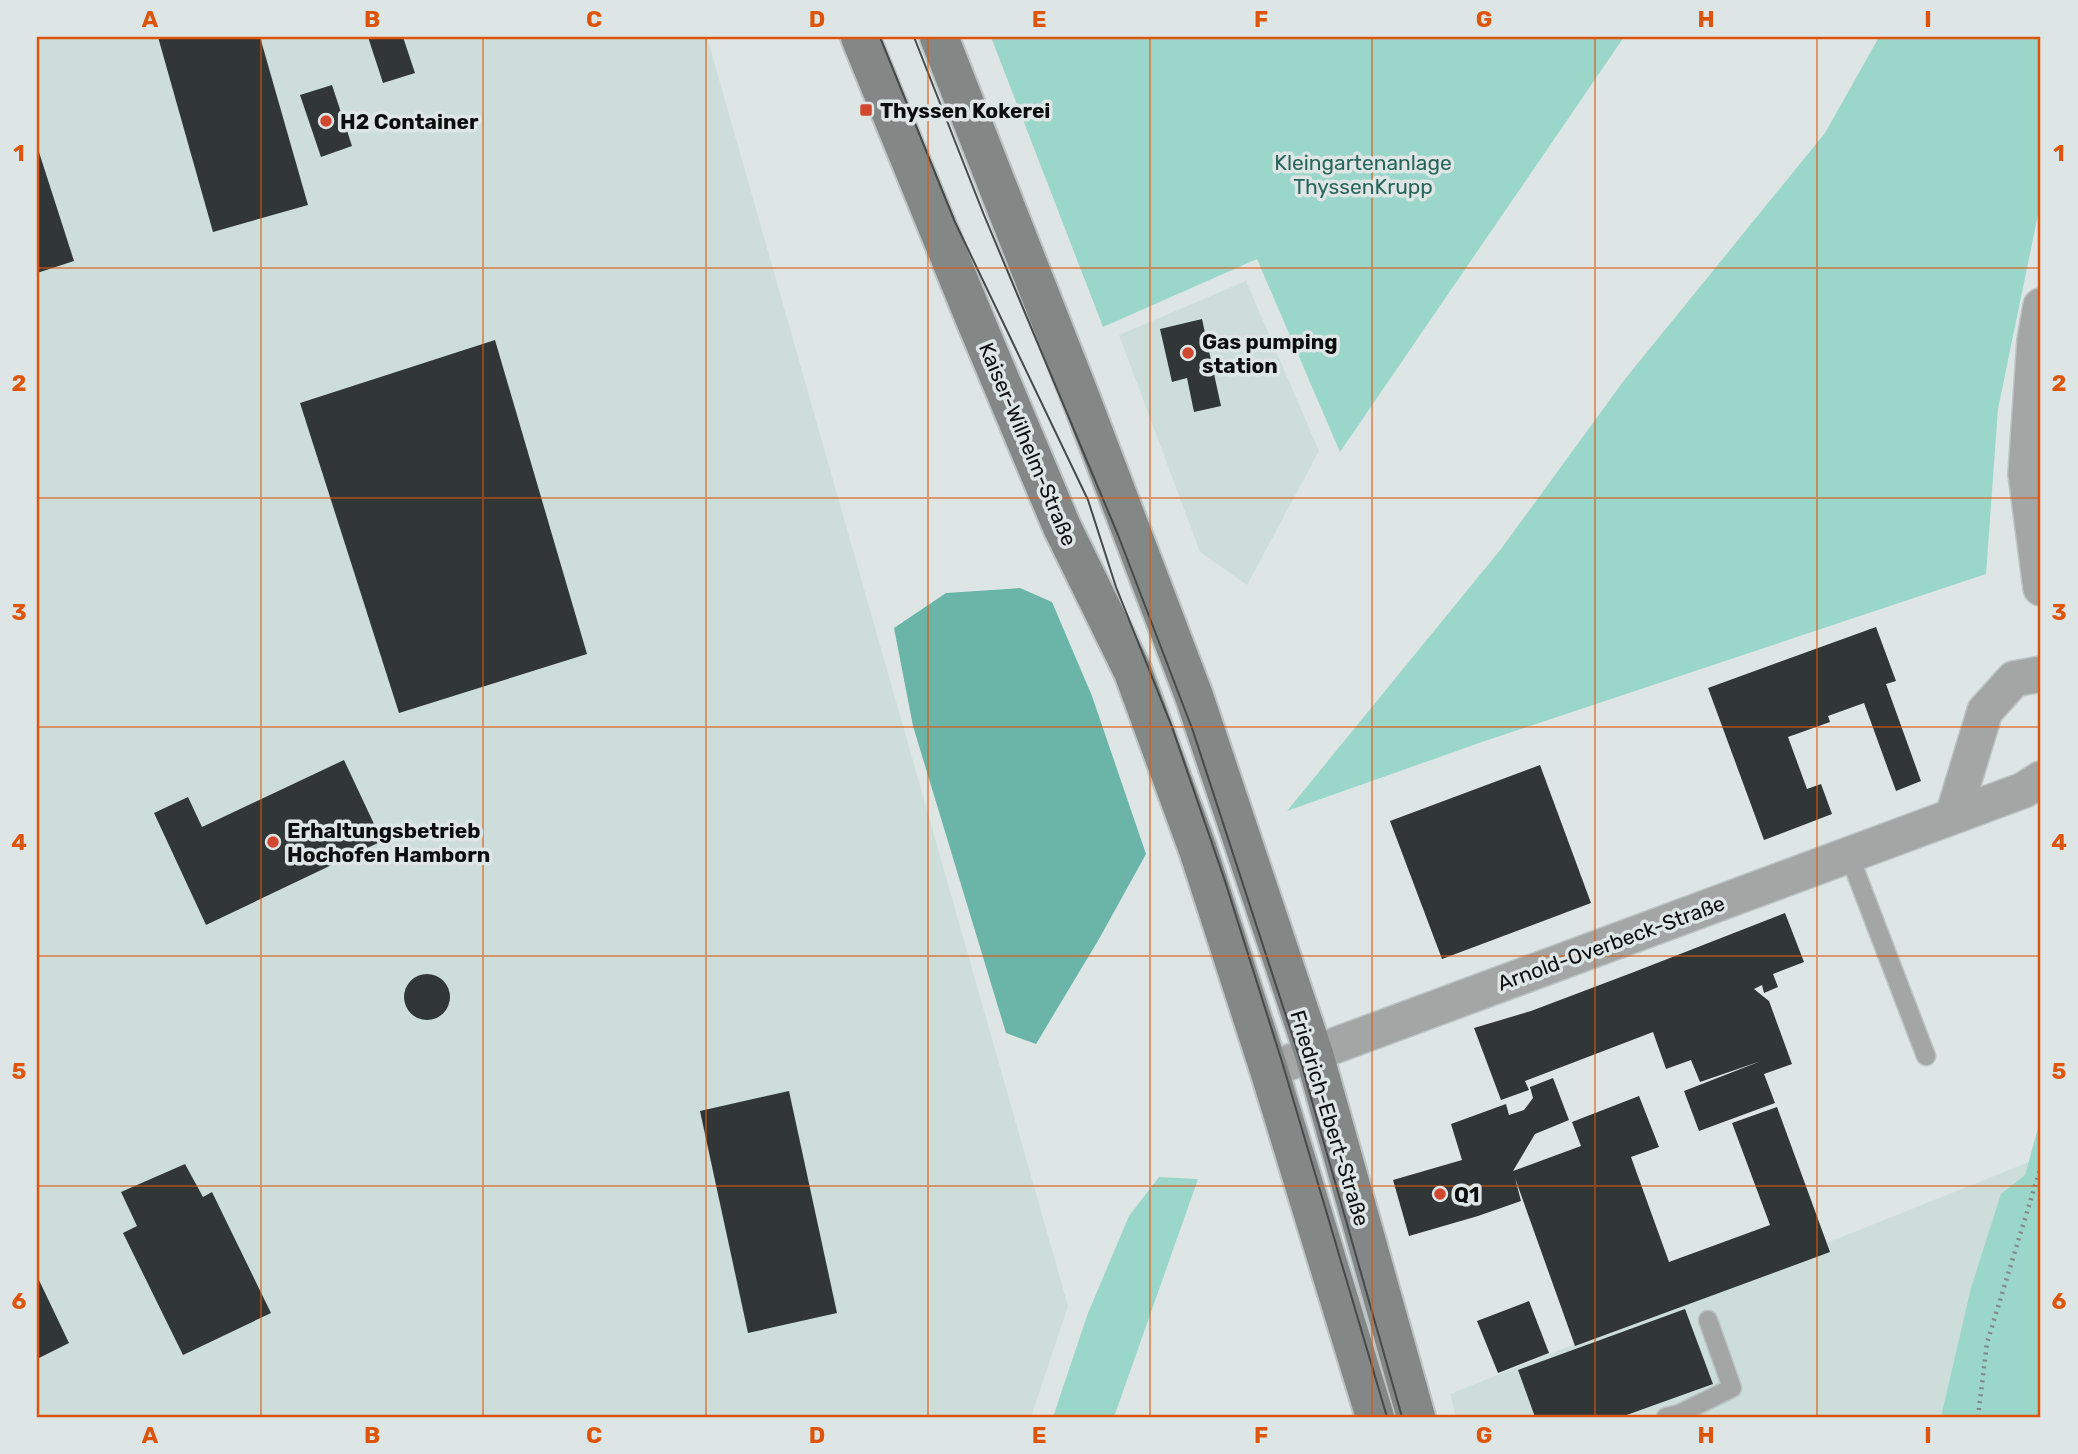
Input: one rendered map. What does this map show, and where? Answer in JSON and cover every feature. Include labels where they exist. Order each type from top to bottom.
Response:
[{"type":"main road","name":"Kaiser-Wilhelm-Straße","points":[[860,37],[1062,527],[1133,672],[1198,850],[1269,1070]]},
{"type":"main road","name":"Friedrich-Ebert-Straße","points":[[939,37],[1194,696],[1314,1054],[1416,1417]]},
{"type":"main road","points":[[1269,1070],[1375,1417]]},
{"type":"street","points":[[2041,306],[2035,340],[2026,474],[2041,588]]},
{"type":"street","points":[[1953,816],[1985,710],[2014,679],[2041,674]]},
{"type":"street","name":"Arnold-Overbeck-Straße","points":[[1269,1070],[2024,790],[2041,779]]},
{"type":"lane","points":[[1849,855],[1926,1056]]},
{"type":"lane","points":[[1666,1417],[1679,1414],[1732,1388],[1708,1320]]},
{"type":"path","points":[[1978,1417],[1987,1343],[2041,1166]]},
{"type":"shaded area","points":[[37,37],[707,37],[1068,1306],[1031,1417],[37,1417]]},
{"type":"shaded area","points":[[1246,281],[1319,451],[1247,585],[1200,552],[1119,335]]},
{"type":"shaded area","points":[[2029,1162],[1951,1417],[1456,1417],[1450,1394]]},
{"type":"green space","name":"Kleingartenanlage ThyssenKrupp","points":[[991,37],[1624,37],[1340,452],[1257,259],[1103,327]]},
{"type":"green space","points":[[1879,37],[2041,37],[2041,200],[1998,409],[1986,574],[1482,742],[1287,811],[1501,549],[1625,379],[1825,133]]},
{"type":"green space","points":[[1020,588],[1052,602],[1092,696],[1146,854],[1036,1044],[1006,1033],[913,726],[894,628],[946,593]]},
{"type":"green space","points":[[2041,1117],[2041,1417],[1941,1417],[1971,1288],[2001,1194],[2025,1175]]},
{"type":"green space","points":[[1159,1177],[1198,1179],[1114,1417],[1053,1417],[1088,1313],[1129,1216]]},
{"type":"building","points":[[158,37],[260,37],[308,205],[213,232]]},
{"type":"building","points":[[368,37],[403,37],[415,73],[383,83]]},
{"type":"building","name":"H2 Container","points":[[332,85],[352,146],[321,157],[300,95]]},
{"type":"building","points":[[37,146],[74,261],[37,273]]},
{"type":"building","name":"Gas pumping station","points":[[1202,319],[1221,406],[1194,412],[1187,378],[1172,382],[1160,329]]},
{"type":"building","points":[[495,340],[587,654],[399,713],[300,403]]},
{"type":"building","points":[[1876,627],[1896,681],[1886,684],[1921,781],[1896,791],[1864,703],[1828,716],[1830,722],[1788,737],[1807,789],[1821,784],[1832,814],[1764,840],[1708,688]]},
{"type":"building","name":"Erhaltungsbetrieb Hochofen Hamborn","points":[[344,760],[382,841],[206,925],[154,813],[188,797],[202,827]]},
{"type":"building","points":[[1540,765],[1591,903],[1442,959],[1390,821]]},
{"type":"building","points":[[1785,913],[1804,962],[1773,974],[1778,987],[1764,993],[1762,985],[1754,989],[1769,1001],[1792,1064],[1764,1074],[1775,1103],[1699,1131],[1684,1091],[1761,1061],[1700,1082],[1691,1060],[1666,1069],[1653,1032],[1525,1081],[1529,1090],[1501,1100],[1474,1028],[1531,1011]]},
{"type":"building","points":[[427,974],[443,981],[450,997],[443,1013],[427,1020],[411,1013],[404,997],[411,981]]},
{"type":"building","points":[[1553,1078],[1569,1120],[1535,1134],[1513,1171],[1581,1146],[1572,1122],[1639,1096],[1659,1147],[1631,1157],[1669,1262],[1770,1225],[1732,1123],[1777,1107],[1830,1252],[1575,1346],[1515,1178],[1521,1201],[1409,1236],[1393,1180],[1462,1160],[1451,1124],[1506,1104],[1509,1115],[1524,1110],[1533,1098],[1530,1087]]},
{"type":"building","points":[[789,1091],[837,1313],[748,1333],[700,1111]]},
{"type":"building","points":[[185,1164],[203,1197],[212,1192],[271,1313],[183,1355],[123,1233],[137,1226],[121,1192]]},
{"type":"building","points":[[37,1276],[69,1343],[37,1359]]},
{"type":"building","points":[[1529,1301],[1549,1353],[1498,1373],[1477,1321]]},
{"type":"building","points":[[1685,1309],[1713,1384],[1621,1417],[1535,1417],[1518,1370]]},
{"type":"tram line","points":[[880,37],[955,222],[1088,500],[1116,587],[1172,727],[1225,881],[1283,1065],[1387,1417]]},
{"type":"tram line","points":[[914,37],[984,215],[1118,535],[1193,731],[1300,1059],[1402,1417]]},
{"type":"place","name":"Thyssen Kokerei","points":[[866,110]]},
{"type":"place","name":"H2 Container","points":[[326,121]]},
{"type":"place","name":"Gas pumping station","points":[[1188,353]]},
{"type":"place","name":"Erhaltungsbetrieb Hochofen Hamborn","points":[[273,842]]},
{"type":"place","name":"Q1","points":[[1440,1194]]}]
